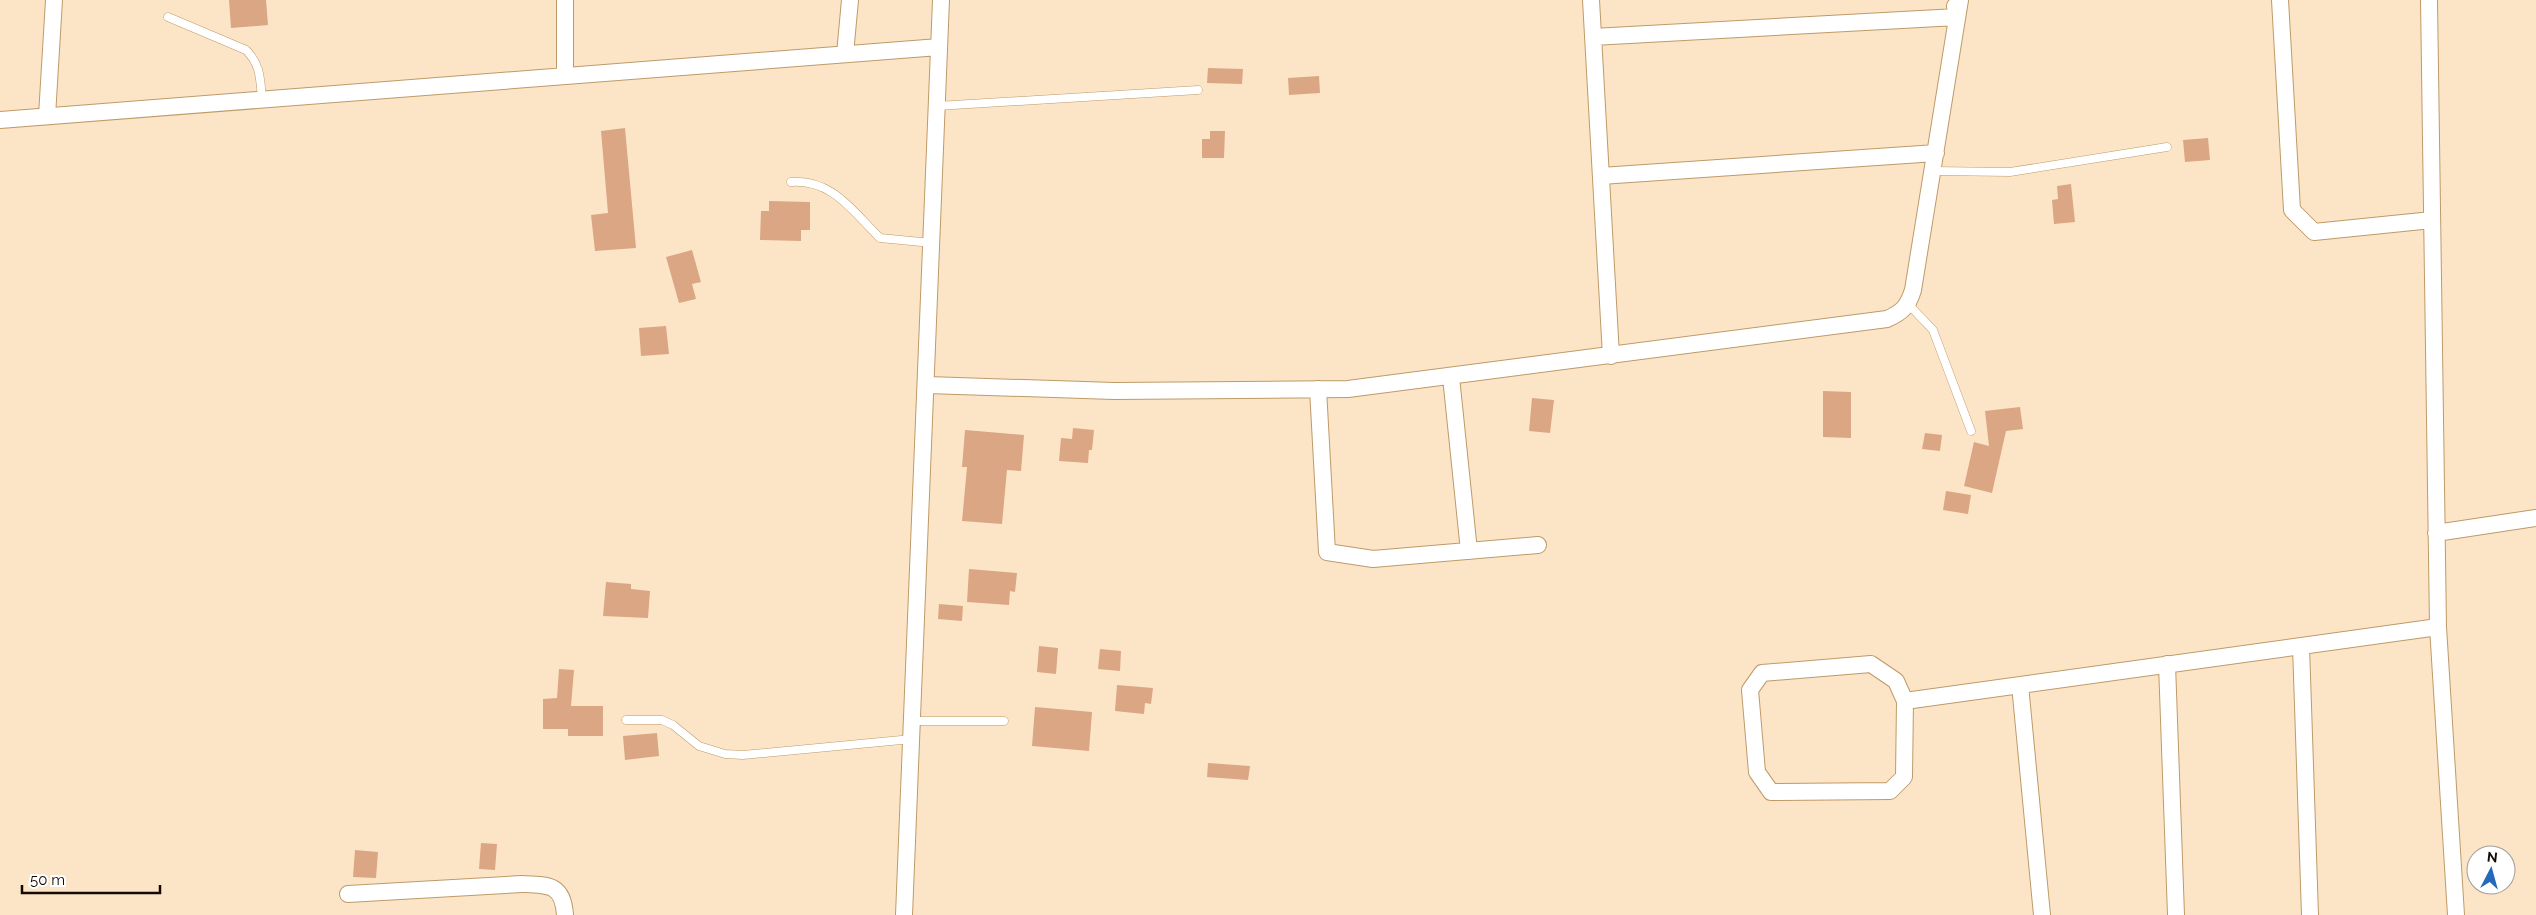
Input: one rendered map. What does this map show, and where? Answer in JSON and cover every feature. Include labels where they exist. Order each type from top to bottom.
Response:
[{"type":"street","points":[[47,116],[54,0]]},
{"type":"street","points":[[565,0],[565,75]]},
{"type":"street","points":[[845,54],[850,0]]},
{"type":"street","points":[[904,915],[942,0]]},
{"type":"street","points":[[1591,0],[1611,356]]},
{"type":"street","points":[[1954,0],[1957,17]]},
{"type":"street","points":[[927,385],[1114,391],[1348,389],[1887,319],[1899,314],[1908,305],[1936,153],[1960,0]]},
{"type":"street","points":[[2280,0],[2292,210],[2314,232],[2432,220]]},
{"type":"street","points":[[2429,0],[2438,627],[2456,915]]},
{"type":"street","points":[[1593,37],[1957,17]]},
{"type":"street","points":[[0,120],[939,47]]},
{"type":"street","points":[[1601,176],[1936,153]]},
{"type":"street","points":[[1451,377],[1469,551]]},
{"type":"street","points":[[1318,389],[1327,552],[1373,559],[1538,546]]},
{"type":"street","points":[[2436,533],[2536,518]]},
{"type":"street","points":[[1905,701],[2438,627]]},
{"type":"street","points":[[2301,646],[2310,915]]},
{"type":"street","points":[[1871,664],[1896,681],[1905,701],[1904,777],[1890,791],[1771,792],[1756,772],[1750,690],[1762,673],[1871,664]]},
{"type":"street","points":[[2167,664],[2176,915]]},
{"type":"street","points":[[2020,685],[2042,915]]},
{"type":"street","points":[[348,894],[542,884],[554,888],[561,895],[565,915]]},
{"type":"lane","points":[[168,17],[246,50],[256,59],[259,68],[262,99]]},
{"type":"lane","points":[[937,106],[1198,90]]},
{"type":"lane","points":[[1933,170],[2010,172],[2167,147]]},
{"type":"lane","points":[[791,182],[805,181],[830,190],[846,202],[880,238],[932,243]]},
{"type":"lane","points":[[1908,305],[1933,330],[1971,431]]},
{"type":"lane","points":[[626,720],[662,720],[673,725],[699,746],[725,754],[743,755],[912,739]]},
{"type":"lane","points":[[912,721],[1004,721]]},
{"type":"building","points":[[229,0],[266,0],[268,25],[231,28]]},
{"type":"building","points":[[1208,68],[1243,69],[1242,84],[1207,83]]},
{"type":"building","points":[[1319,76],[1320,93],[1289,95],[1288,78]]},
{"type":"building","points":[[625,128],[636,248],[595,251],[591,215],[608,213],[601,131]]},
{"type":"building","points":[[1210,131],[1225,131],[1224,158],[1202,158],[1202,139],[1210,139]]},
{"type":"building","points":[[2208,138],[2210,160],[2185,162],[2183,140]]},
{"type":"building","points":[[2071,184],[2075,222],[2054,224],[2052,200],[2058,199],[2057,186]]},
{"type":"building","points":[[769,201],[810,202],[810,230],[801,230],[801,241],[760,240],[761,211],[769,211]]},
{"type":"building","points":[[692,250],[701,282],[692,284],[696,299],[679,303],[666,257]]},
{"type":"building","points":[[666,326],[669,354],[641,356],[639,328]]},
{"type":"building","points":[[1823,391],[1851,392],[1851,438],[1823,437]]},
{"type":"building","points":[[1532,398],[1554,400],[1550,433],[1529,431]]},
{"type":"building","points":[[2020,407],[2023,429],[2006,431],[1992,493],[1964,486],[1974,442],[1989,446],[1985,411]]},
{"type":"building","points":[[1073,428],[1094,430],[1092,450],[1089,450],[1088,463],[1059,461],[1061,438],[1072,439]]},
{"type":"building","points":[[965,430],[1024,435],[1021,471],[1007,470],[1002,524],[962,521],[967,467],[962,467]]},
{"type":"building","points":[[1925,433],[1942,435],[1940,451],[1922,449]]},
{"type":"building","points":[[1946,491],[1971,495],[1968,514],[1943,510]]},
{"type":"building","points":[[969,569],[1017,573],[1015,592],[1010,591],[1009,605],[967,602]]},
{"type":"building","points":[[606,582],[631,584],[631,589],[650,591],[648,618],[603,616]]},
{"type":"building","points":[[939,604],[963,606],[962,621],[938,619]]},
{"type":"building","points":[[1039,646],[1058,648],[1056,674],[1037,672]]},
{"type":"building","points":[[1100,649],[1121,651],[1120,671],[1098,669]]},
{"type":"building","points":[[559,669],[574,670],[571,706],[603,706],[603,736],[568,736],[568,729],[543,729],[543,699],[557,698]]},
{"type":"building","points":[[1117,685],[1153,688],[1151,704],[1145,703],[1144,714],[1115,711]]},
{"type":"building","points":[[1035,707],[1092,712],[1089,751],[1032,746]]},
{"type":"building","points":[[657,733],[659,756],[625,760],[623,736]]},
{"type":"building","points":[[1208,763],[1250,766],[1248,780],[1207,777]]},
{"type":"building","points":[[481,843],[497,844],[495,870],[479,869]]},
{"type":"building","points":[[355,850],[378,852],[376,878],[353,877]]}]
